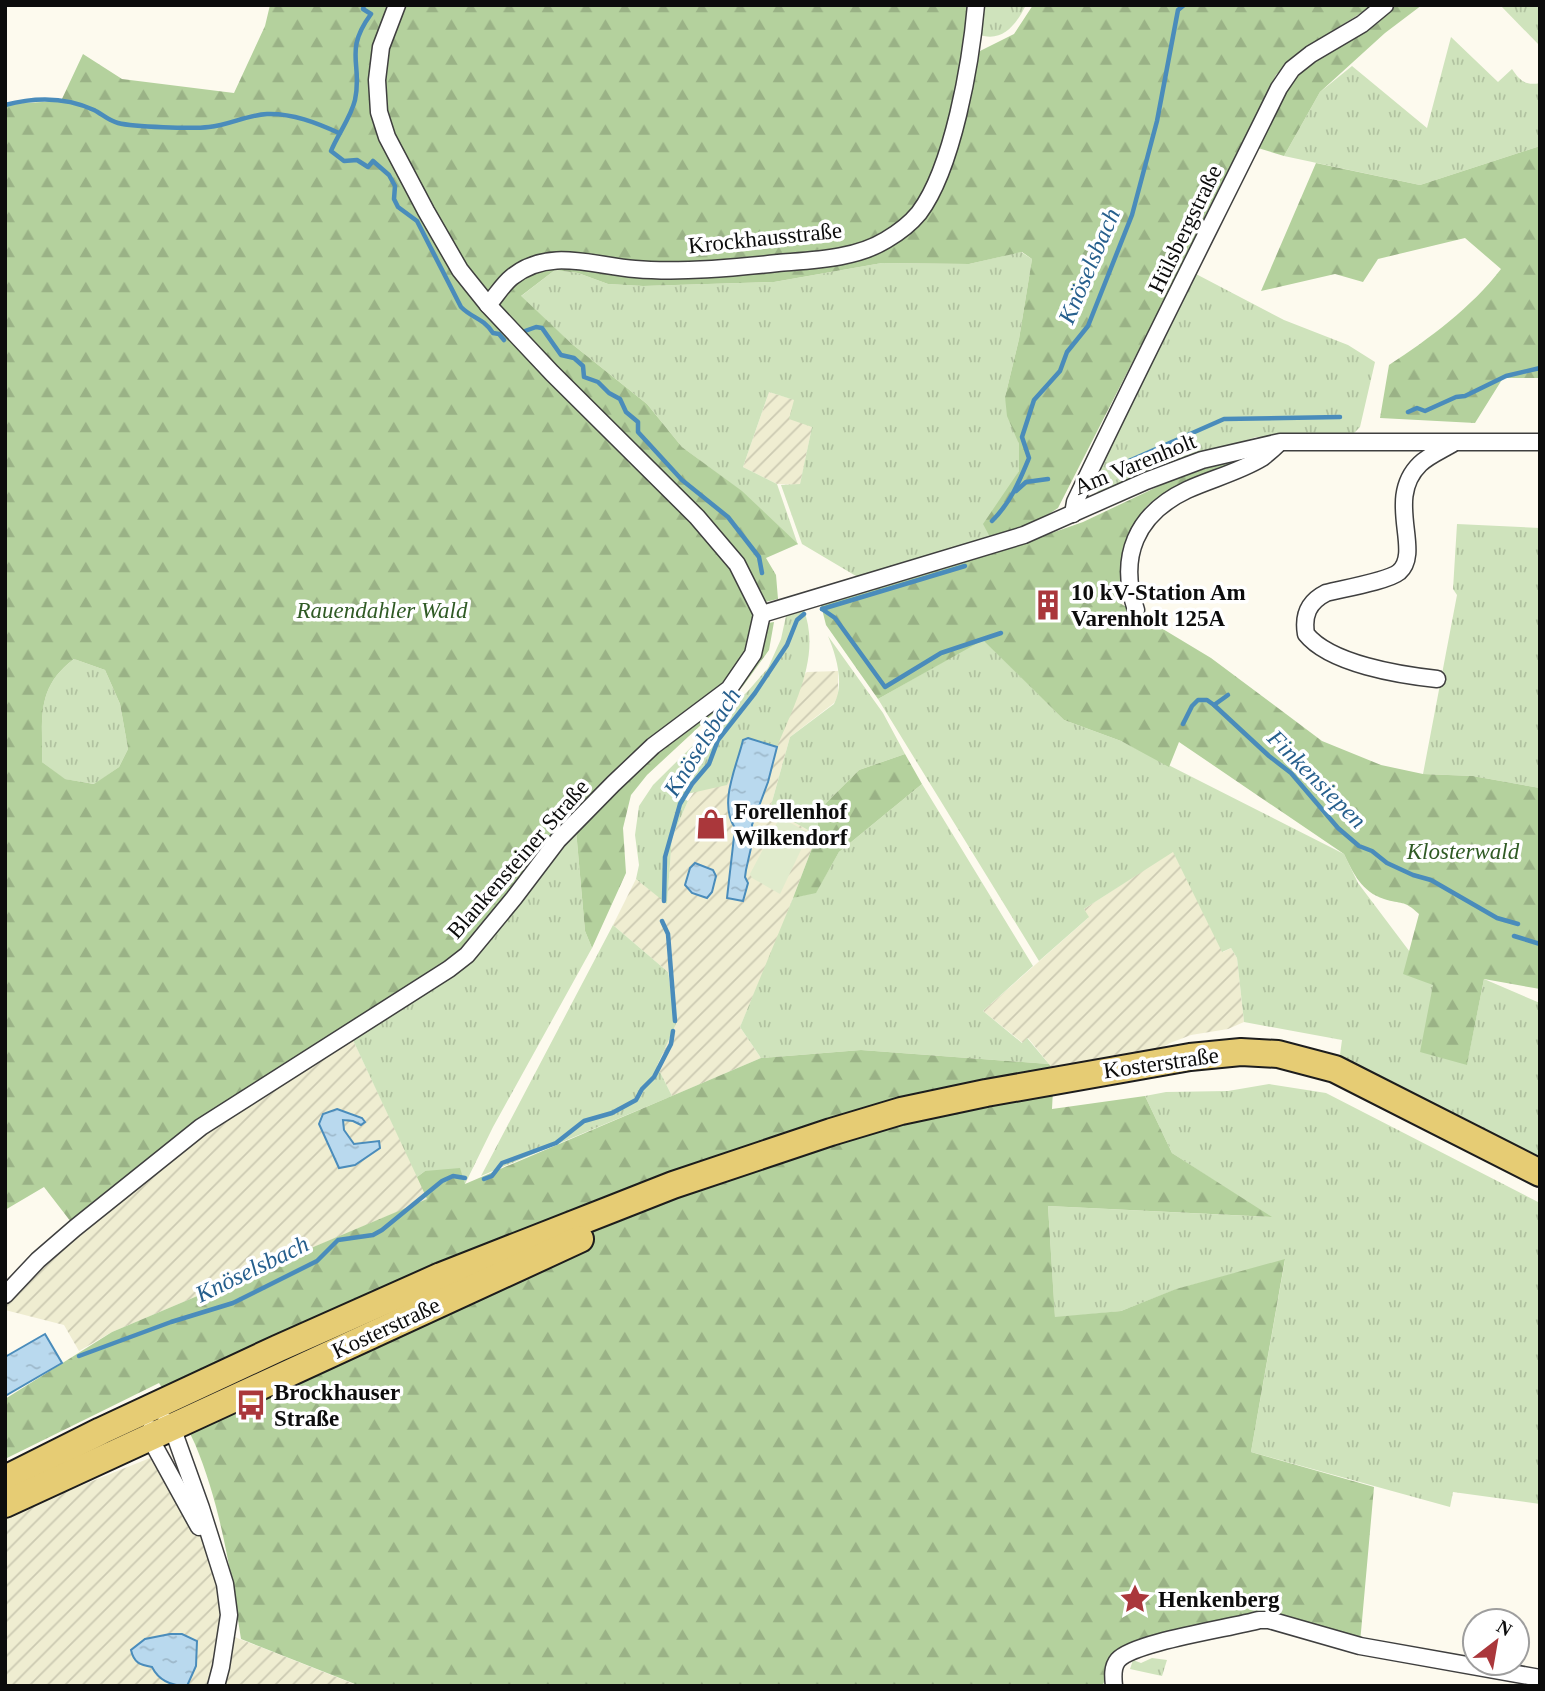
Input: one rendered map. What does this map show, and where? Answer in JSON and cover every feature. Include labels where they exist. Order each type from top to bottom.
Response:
[{"type":"main road","name":"Kosterstraße","points":[[5,1504],[21,1480],[152,1407],[441,1276],[673,1185],[901,1111],[974,1095],[1170,1060],[1241,1052],[1278,1054],[1335,1069],[1540,1173]]},
{"type":"main road","name":"Kosterstraße","points":[[21,1480],[161,1433],[767,1155]]},
{"type":"street","points":[[397,5],[381,47],[377,80],[379,112],[387,137],[460,270],[488,305],[561,382],[697,517],[737,564],[762,614]]},
{"type":"street","name":"Krockhausstraße","points":[[488,305],[512,277],[542,262],[562,258],[636,270],[753,266],[844,255],[885,241],[918,214],[934,188],[964,88],[976,5]]},
{"type":"street","name":"Hülsbergstraße","points":[[1073,514],[1075,502],[1114,421],[1279,88],[1301,61],[1362,24],[1385,5]]},
{"type":"street","points":[[1136,610],[1129,584],[1129,561],[1139,529],[1160,506],[1185,491],[1261,458],[1280,442]]},
{"type":"street","name":"Am Varenholt","points":[[762,614],[1024,535],[1146,481],[1202,460],[1280,442],[1540,442]]},
{"type":"street","points":[[1437,678],[1385,672],[1320,648],[1306,634],[1305,615],[1317,597],[1325,593],[1385,578],[1397,574],[1404,567],[1408,551],[1402,499],[1407,484],[1420,464],[1452,444]]},
{"type":"street","name":"Blankensteiner Straße","points":[[5,1295],[38,1260],[75,1228],[201,1127],[431,983],[467,955],[576,821],[653,746],[729,689],[753,654],[762,614]]},
{"type":"street","points":[[152,1407],[225,1584],[229,1615],[216,1686]]},
{"type":"street","points":[[152,1407],[218,1563]]},
{"type":"street","points":[[1114,1686],[1117,1661],[1125,1654],[1259,1620],[1269,1620],[1360,1646],[1540,1678]]},
{"type":"shaded area","points":[[769,392],[795,400],[812,427],[800,485],[777,484],[743,467]]},
{"type":"shaded area","points":[[838,671],[838,697],[834,703],[790,737],[770,809],[817,835],[740,1027],[761,1058],[672,1096],[657,1066],[676,1024],[668,972],[613,925],[636,879],[667,903],[672,837],[688,801],[732,736],[807,672]]},
{"type":"shaded area","points":[[1173,851],[1223,952],[1231,948],[1237,958],[1244,1022],[1228,1029],[1191,1035],[1153,1053],[1054,1070],[1028,1038],[1023,1043],[983,1011],[1088,918],[1084,909]]},
{"type":"shaded area","points":[[352,1038],[428,1199],[112,1332],[79,1351],[64,1325],[5,1310],[5,1304],[46,1261],[207,1130]]},
{"type":"shaded area","points":[[150,1458],[181,1500],[209,1552],[222,1595],[222,1632],[359,1686],[5,1686],[5,1516]]},
{"type":"green space","name":"Rauendahler Wald","points":[[270,5],[981,5],[976,53],[1014,34],[1033,5],[1374,5],[1300,51],[1276,75],[1058,508],[1025,530],[992,541],[983,524],[1019,471],[1019,444],[1007,416],[1005,397],[1019,339],[1032,259],[1022,252],[969,264],[882,263],[774,282],[643,286],[608,284],[578,273],[555,270],[521,296],[572,344],[647,404],[682,447],[742,491],[798,544],[766,558],[776,575],[778,599],[757,604],[746,651],[725,683],[686,710],[649,742],[507,894],[461,951],[428,980],[71,1222],[44,1187],[5,1210],[5,104],[61,101],[83,54],[122,79],[234,93],[265,26]],"holes":[[[74,659],[105,670],[120,704],[128,749],[119,767],[94,784],[65,779],[42,762],[42,718],[47,693],[61,670]]]},
{"type":"green space","points":[[981,5],[1026,5],[1007,31],[986,36],[977,34]]},
{"type":"green space","points":[[1396,5],[1422,5],[1385,33],[1320,92],[1284,156],[1258,148],[1287,84],[1303,68],[1378,23]]},
{"type":"green space","points":[[1500,5],[1540,5],[1540,46]]},
{"type":"green space","points":[[1451,37],[1498,82],[1512,69],[1524,82],[1540,83],[1540,146],[1420,185],[1284,156],[1320,92],[1352,66],[1427,128]]},
{"type":"green space","points":[[1540,146],[1540,378],[1503,378],[1475,423],[1380,418],[1389,365],[1449,322],[1501,269],[1465,238],[1378,259],[1363,282],[1335,274],[1261,291],[1316,163],[1420,185]]},
{"type":"green space","points":[[1021,252],[1032,259],[1019,339],[1005,397],[1019,444],[1019,471],[992,541],[861,579],[802,544],[781,485],[800,484],[812,427],[789,419],[794,400],[769,392],[743,467],[777,484],[798,545],[741,491],[682,447],[647,404],[572,344],[520,297],[555,270],[578,273],[608,284],[643,286],[774,282],[882,263],[969,264]]},
{"type":"green space","points":[[1196,274],[1284,320],[1348,345],[1375,362],[1360,427],[1352,435],[1256,437],[1143,475],[1100,494],[1095,489],[1100,459]]},
{"type":"green space","name":"Klosterwald","points":[[1247,456],[1247,460],[1180,487],[1148,505],[1134,525],[1130,537],[1118,602],[1211,658],[1322,741],[1381,765],[1423,774],[1473,776],[1540,788],[1540,989],[1484,979],[1467,1065],[1420,1052],[1433,985],[1403,974],[1419,914],[1406,904],[1384,899],[1370,892],[1355,875],[1344,854],[1179,742],[1169,767],[1121,741],[1064,720],[983,640],[878,699],[826,625],[821,605],[1003,550],[1083,522],[1178,477]]},
{"type":"green space","points":[[1457,524],[1540,528],[1540,788],[1473,776],[1423,774],[1457,595],[1453,589]]},
{"type":"green space","points":[[803,608],[808,625],[808,661],[798,696],[777,747],[748,738],[743,739],[736,767],[727,785],[678,796],[688,801],[672,837],[667,904],[636,879],[639,865],[635,835],[639,806],[653,785],[768,668],[781,639],[786,616]]},
{"type":"green space","points":[[774,622],[769,650],[743,686],[647,775],[631,795],[623,828],[626,873],[592,948],[585,931],[576,830],[756,657],[768,623]]},
{"type":"green space","points":[[828,636],[883,713],[905,754],[859,770],[819,810],[817,835],[770,809],[790,737],[834,704],[837,696],[838,670]]},
{"type":"green space","points":[[983,639],[1064,720],[1121,741],[1344,854],[1358,883],[1434,984],[1467,1064],[1484,979],[1540,1003],[1540,1163],[1339,1062],[1342,1040],[1244,1022],[1237,958],[1231,948],[1222,952],[1173,852],[1084,909],[1089,917],[1039,961],[878,699]]},
{"type":"green space","points":[[74,659],[105,670],[120,704],[128,749],[119,767],[95,784],[64,779],[42,762],[42,718],[47,693],[61,670]]},
{"type":"green space","points":[[905,754],[922,784],[839,852],[816,893],[793,898],[817,835],[819,810],[859,770]]},
{"type":"green space","points":[[922,784],[1033,966],[983,1011],[1022,1043],[1027,1038],[1049,1064],[861,1050],[761,1058],[740,1027],[793,898],[816,892],[839,852]]},
{"type":"green space","points":[[780,817],[809,833],[780,894],[752,878],[750,874]]},
{"type":"green space","points":[[576,830],[585,931],[592,948],[493,1127],[465,1184],[425,1171],[417,1177],[352,1038],[521,901]]},
{"type":"green space","points":[[613,925],[668,972],[676,1024],[657,1066],[672,1096],[481,1176]]},
{"type":"green space","points":[[861,1050],[1049,1064],[1054,1070],[1052,1109],[1145,1096],[1172,1153],[1272,1217],[1048,1206],[1055,1317],[1121,1311],[1176,1289],[1285,1259],[1251,1452],[1374,1487],[1360,1643],[1285,1622],[1122,1649],[1102,1686],[360,1686],[241,1639],[229,1565],[212,1491],[191,1436],[159,1383],[5,1459],[5,1399],[112,1332],[427,1199],[417,1177],[425,1171],[460,1168],[465,1184],[761,1058]]},
{"type":"green space","points":[[1269,1084],[1326,1093],[1540,1203],[1540,1504],[1453,1492],[1450,1507],[1251,1452],[1285,1260],[1177,1289],[1121,1311],[1055,1318],[1048,1206],[1270,1217],[1172,1153],[1145,1096],[1166,1092],[1228,1091]]},
{"type":"green space","points":[[1152,1658],[1167,1660],[1162,1676],[1130,1669],[1133,1660],[1141,1663]]},
{"type":"water","points":[[748,738],[777,747],[768,782],[752,825],[753,839],[745,877],[748,883],[743,901],[727,898],[735,828],[730,818],[728,796],[743,740]]},
{"type":"water","points":[[695,863],[713,870],[716,876],[712,892],[707,898],[692,893],[685,885],[690,868]]},
{"type":"water","points":[[337,1109],[362,1118],[365,1122],[361,1125],[343,1120],[344,1130],[354,1144],[379,1141],[380,1148],[355,1165],[339,1168],[319,1124],[323,1114]]},
{"type":"water","points":[[45,1334],[62,1363],[5,1396],[5,1357]]},
{"type":"water","points":[[182,1634],[197,1641],[196,1666],[187,1686],[167,1682],[158,1676],[152,1667],[138,1663],[132,1654],[131,1650],[145,1639]]},
{"type":"waterway","points":[[364,5],[363,9],[371,14],[358,38],[356,48],[355,100],[331,151],[344,161],[357,160],[368,167],[373,161],[389,175],[395,186],[394,199],[398,207],[417,221],[461,307],[504,340]]},
{"type":"waterway","name":"Knöselsbach","points":[[992,521],[1009,499],[1029,458],[1022,437],[1034,400],[1060,371],[1067,352],[1088,326],[1132,215],[1157,121],[1178,10],[1184,5]]},
{"type":"waterway","points":[[5,105],[39,100],[61,101],[94,110],[118,123],[190,128],[276,114],[304,119],[339,133]]},
{"type":"waterway","points":[[525,331],[542,328],[561,355],[574,358],[583,366],[584,377],[598,382],[620,399],[626,412],[638,422],[638,432],[682,480],[728,517],[759,557],[762,573]]},
{"type":"waterway","points":[[1408,412],[1417,408],[1425,411],[1506,376],[1540,368]]},
{"type":"waterway","points":[[1113,468],[1224,419],[1340,417]]},
{"type":"waterway","points":[[1016,491],[1026,482],[1048,479]]},
{"type":"waterway","name":"Knöselsbach","points":[[822,609],[965,566]]},
{"type":"waterway","name":"Finkensiepen","points":[[822,609],[835,618],[885,687],[941,653],[1001,633]]},
{"type":"waterway","name":"Knöselsbach","points":[[664,901],[665,857],[680,804],[709,764],[718,740],[755,693],[787,645],[797,620],[804,614]]},
{"type":"waterway","points":[[1214,705],[1228,695]]},
{"type":"waterway","name":"Finkensiepen","points":[[1183,724],[1192,706],[1198,700],[1207,700],[1291,773],[1338,828],[1359,846],[1372,851],[1387,863],[1431,880],[1497,918],[1518,924]]},
{"type":"waterway","name":"Knöselsbach","points":[[662,921],[668,934],[675,1021]]},
{"type":"waterway","name":"Finkensiepen","points":[[1514,936],[1540,944]]},
{"type":"waterway","name":"Knöselsbach","points":[[484,1179],[492,1176],[502,1163],[556,1143],[584,1121],[612,1113],[636,1100],[654,1077],[671,1044],[673,1031]]},
{"type":"waterway","name":"Knöselsbach","points":[[79,1356],[171,1322],[233,1303],[317,1261],[338,1240],[373,1235],[382,1230],[442,1181],[453,1176],[465,1178]]},
{"type":"place","name":"10 kV-Station Am Varenholt 125A","points":[[1048,605]]},
{"type":"place","name":"Forellenhof Wilkendorf","points":[[711,824]]},
{"type":"place","name":"Brockhauser Straße","points":[[251,1405]]},
{"type":"place","name":"Henkenberg","points":[[1135,1599]]}]
